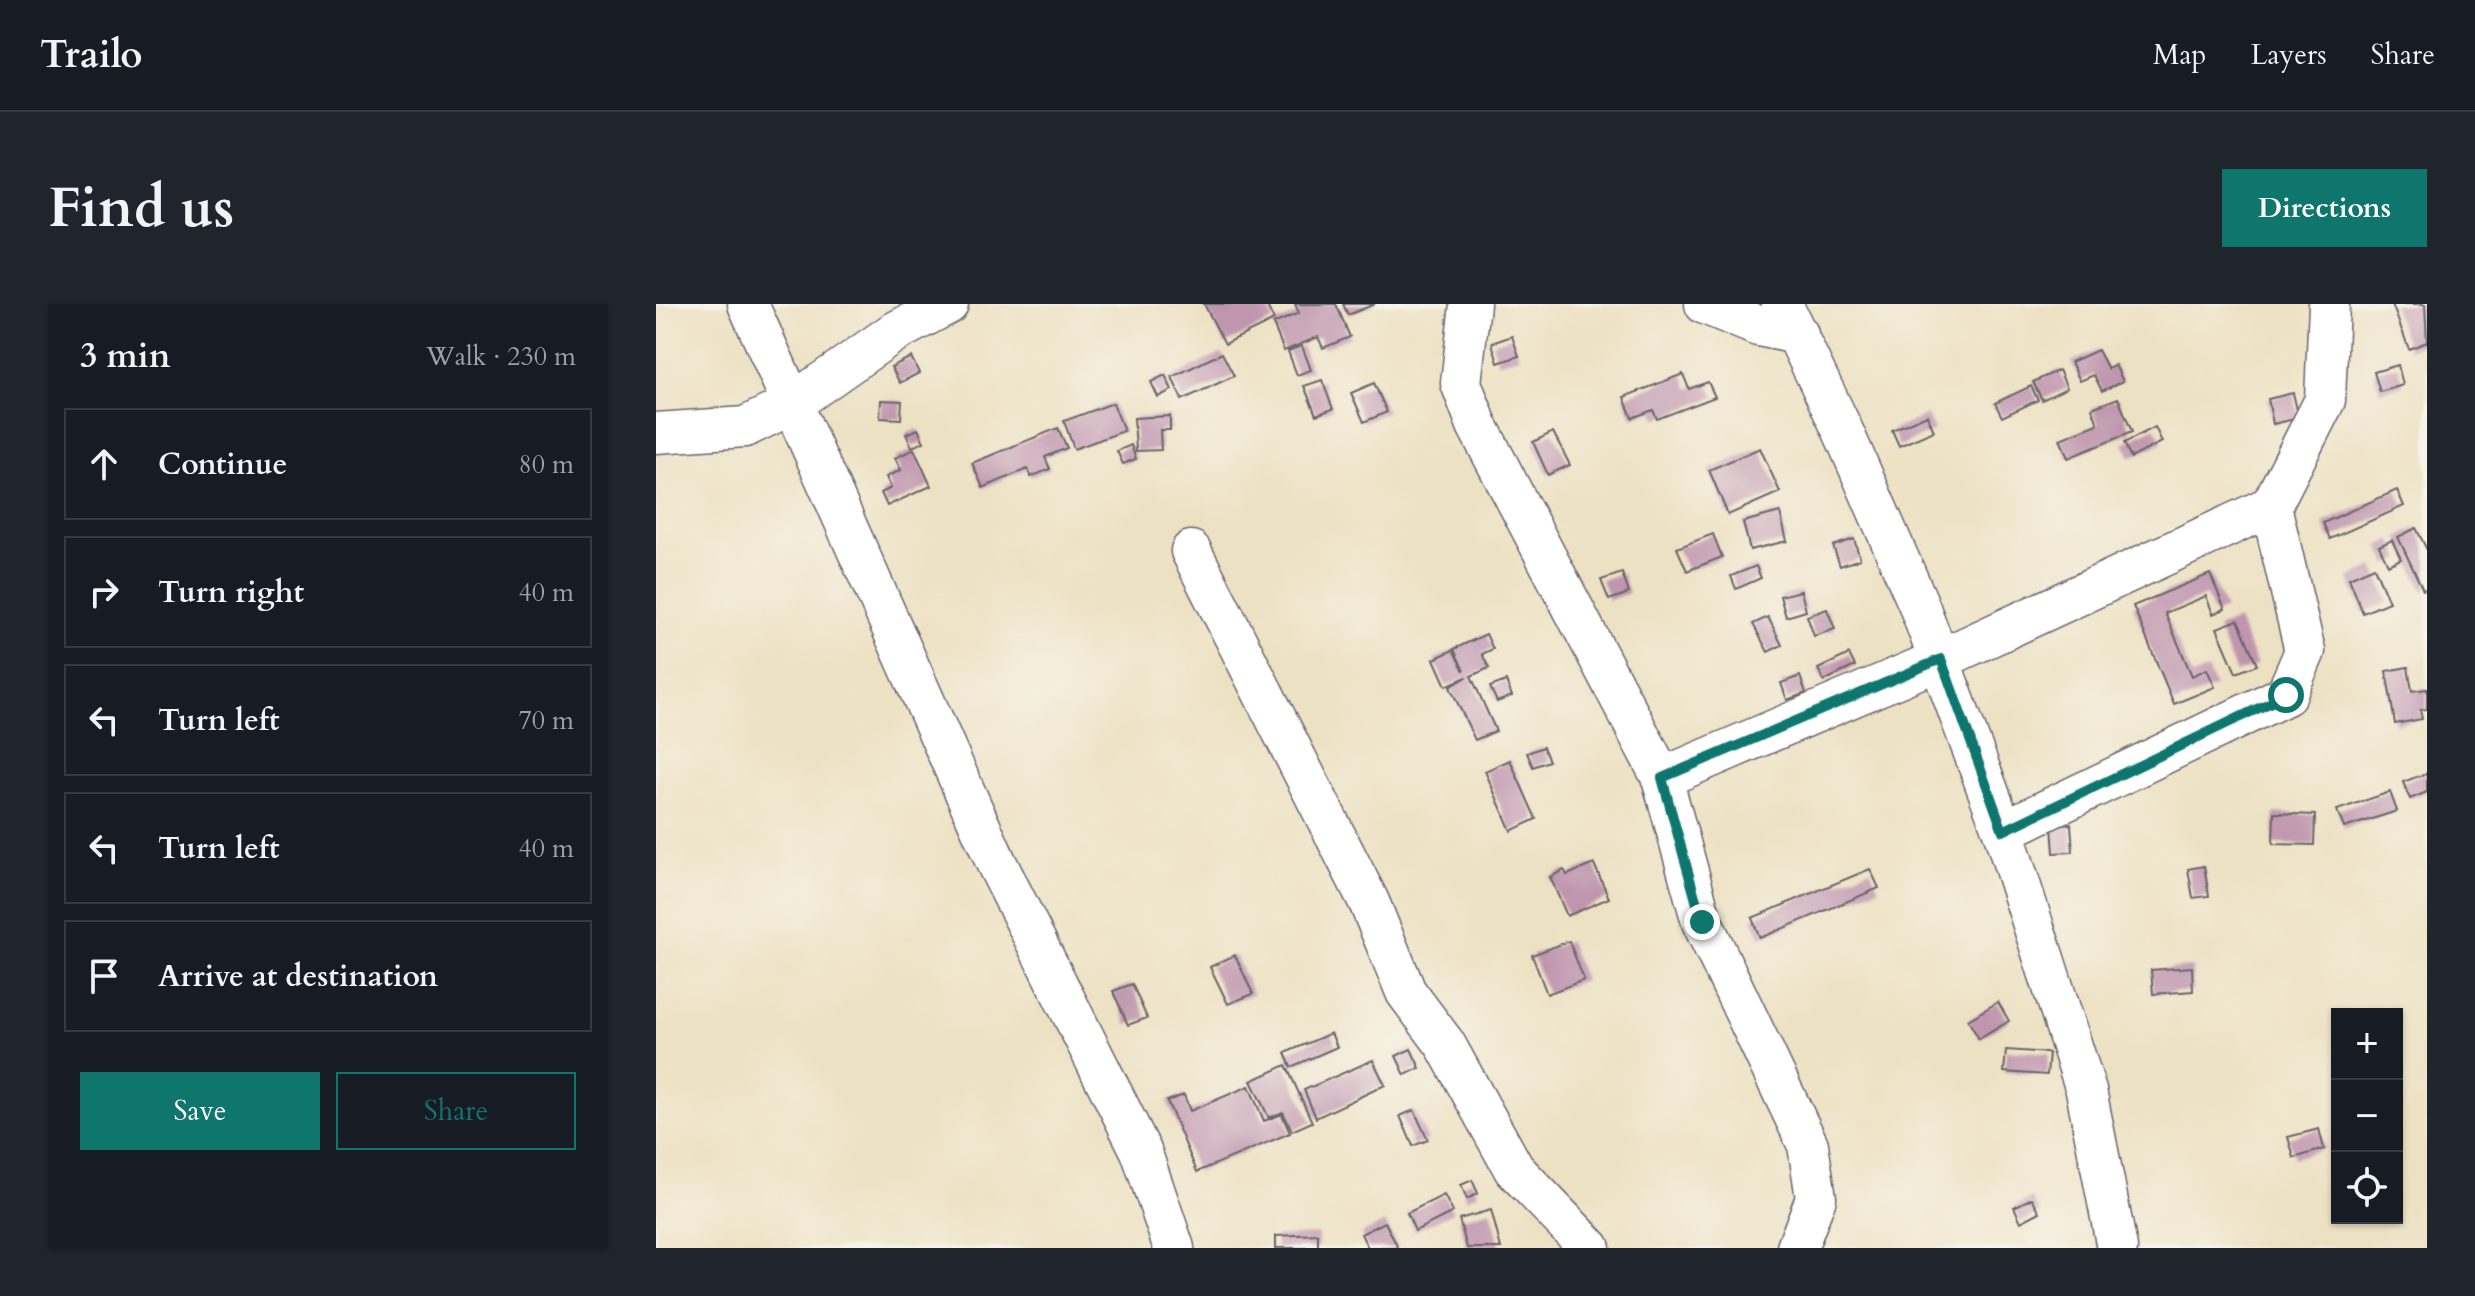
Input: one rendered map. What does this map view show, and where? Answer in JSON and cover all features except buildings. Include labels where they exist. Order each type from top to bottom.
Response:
[{"type":"street","points":[[748,304],[790,405],[996,862],[1141,1151],[1174,1248]]},
{"type":"street","points":[[656,433],[745,427],[790,405],[893,333],[948,304]]},
{"type":"street","points":[[1470,304],[1461,383],[1477,425],[1662,778],[1702,922],[1808,1145],[1816,1198],[1797,1248]]},
{"type":"street","points":[[1705,304],[1758,326],[1790,319],[1941,659],[2003,831],[2086,1090],[2117,1248]]},
{"type":"street","points":[[1662,778],[1941,659],[2271,506],[2325,400],[2329,304]]},
{"type":"street","points":[[2003,831],[2286,695],[2305,651],[2271,506]]},
{"type":"street","points":[[1191,551],[1369,902],[1406,992],[1445,1044],[1514,1169],[1590,1248]]},
{"type":"route","points":[[1702,922],[1662,778],[1941,659],[2003,831],[2286,695]]}]
